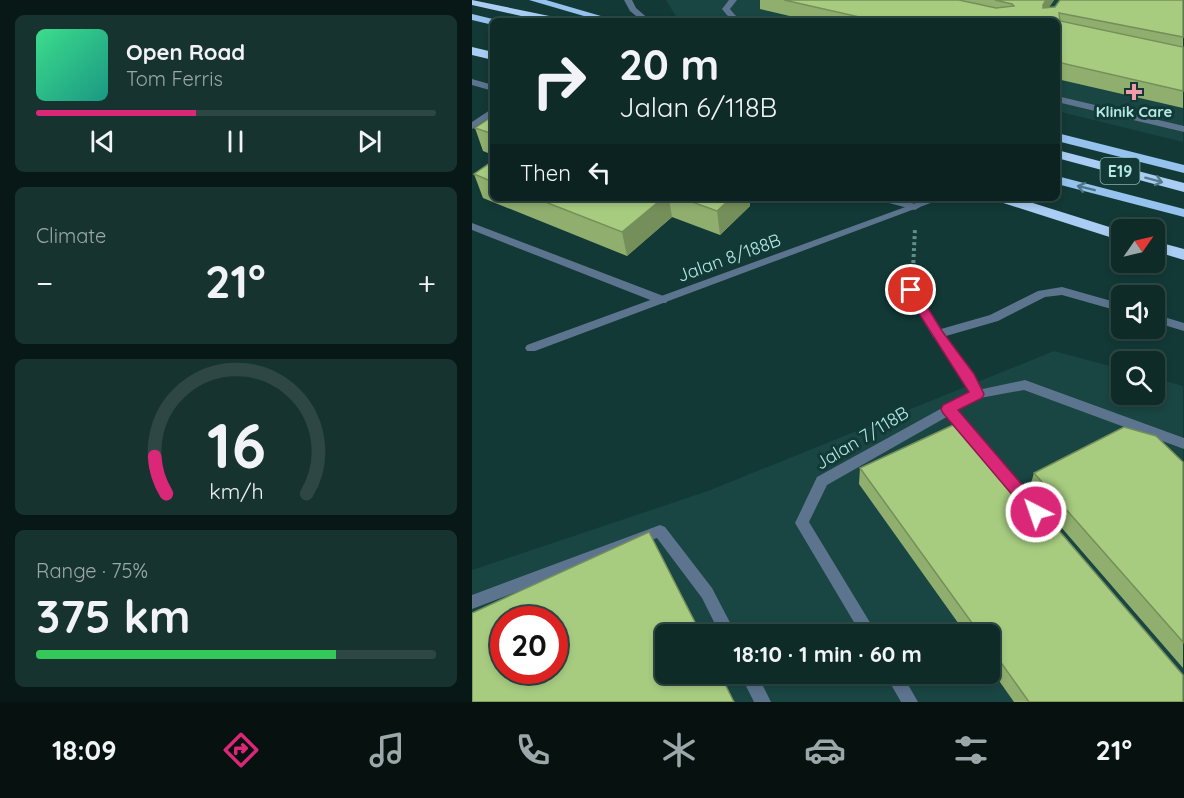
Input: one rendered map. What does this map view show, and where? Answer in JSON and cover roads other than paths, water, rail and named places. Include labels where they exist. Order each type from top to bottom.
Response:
[{"type":"highway","points":[[534,0],[602,18]]},
{"type":"highway","points":[[472,2],[545,18]]},
{"type":"highway","points":[[472,17],[490,21]]},
{"type":"highway","points":[[472,51],[490,55]]},
{"type":"highway","points":[[1060,138],[1183,170]]},
{"type":"highway","name":"E19","points":[[1060,155],[1183,188]]},
{"type":"highway","points":[[1060,181],[1183,213]]},
{"type":"highway","points":[[1011,201],[1111,233]]},
{"type":"highway","points":[[1165,249],[1183,255]]},
{"type":"street","points":[[628,0],[633,9],[644,18]]},
{"type":"street","points":[[733,0],[726,9],[734,18]]},
{"type":"street","points":[[472,82],[490,87]]},
{"type":"street","points":[[1060,100],[1183,129]]},
{"type":"street","points":[[472,126],[490,113]]},
{"type":"street","points":[[894,201],[915,207]]},
{"type":"street","name":"Jalan 8/188B","points":[[531,348],[931,201]]},
{"type":"street","points":[[472,226],[662,300]]},
{"type":"street","points":[[911,290],[937,334],[969,377],[977,394]]},
{"type":"street","points":[[937,334],[994,318],[1042,294],[1062,291],[1111,305]]},
{"type":"street","points":[[1165,321],[1183,327]]},
{"type":"street","points":[[978,445],[948,409],[977,394],[1025,385],[1183,444]]},
{"type":"street","name":"Jalan 7/118B","points":[[863,624],[802,523],[822,481],[948,409]]},
{"type":"street","points":[[472,602],[660,531],[707,593],[723,624]]},
{"type":"street","points":[[753,684],[763,702]]},
{"type":"street","points":[[899,684],[910,702]]},
{"type":"place","name":"Klinik Care","points":[[1134,92]]}]
